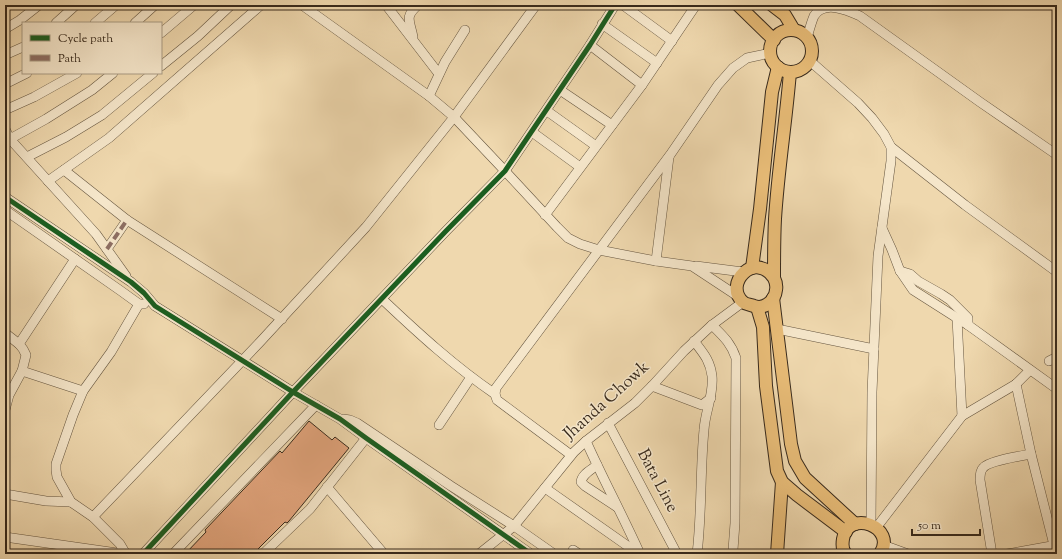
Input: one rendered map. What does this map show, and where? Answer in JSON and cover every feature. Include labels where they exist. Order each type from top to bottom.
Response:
[{"type":"main road","points":[[738,5],[774,40]]},
{"type":"main road","points":[[772,5],[785,15],[794,30],[807,38],[812,47],[810,61],[802,70],[795,72],[784,71],[772,60],[770,53],[771,47],[774,40],[779,35],[794,30]]},
{"type":"main road","points":[[778,67],[772,92],[760,209],[747,270],[737,283],[737,290],[741,300],[757,307],[769,303],[776,291],[774,278],[775,219],[790,72]]},
{"type":"main road","points":[[747,270],[759,267],[766,269],[774,278]]},
{"type":"main road","points":[[773,298],[791,444],[795,461],[805,478],[850,528]]},
{"type":"main road","points":[[757,307],[763,327],[766,386],[777,471],[782,482],[797,495],[850,528]]},
{"type":"main road","points":[[778,554],[782,482]]},
{"type":"main road","points":[[843,553],[843,538],[850,528],[862,523],[874,526],[881,533],[883,538],[882,549]]},
{"type":"street","points":[[5,29],[40,5]]},
{"type":"street","points":[[57,22],[76,5]]},
{"type":"street","points":[[96,22],[116,5]]},
{"type":"street","points":[[136,22],[155,5]]},
{"type":"street","points":[[162,32],[194,5]]},
{"type":"street","points":[[162,65],[198,36],[231,5]]},
{"type":"street","points":[[48,181],[109,138],[261,5]]},
{"type":"street","points":[[302,5],[429,96],[454,117],[568,238],[580,244],[599,250],[656,261],[692,266],[747,270]]},
{"type":"street","points":[[386,5],[440,74]]},
{"type":"street","points":[[414,41],[409,14],[418,5]]},
{"type":"street","points":[[92,517],[282,319],[366,227],[454,117],[536,5]]},
{"type":"street","points":[[143,554],[293,392],[446,231],[506,171],[590,45],[614,5]]},
{"type":"street","points":[[623,5],[672,42]]},
{"type":"street","points":[[545,215],[642,85],[696,5]]},
{"type":"street","points":[[807,38],[814,16],[822,6],[836,6],[848,10],[860,16],[1057,155]]},
{"type":"street","points":[[602,24],[657,63]]},
{"type":"street","points":[[429,96],[445,62],[464,30]]},
{"type":"street","points":[[590,45],[642,85]]},
{"type":"street","points":[[5,55],[22,47]]},
{"type":"street","points":[[495,394],[496,388],[670,155],[718,85],[733,68],[747,58],[770,53]]},
{"type":"street","points":[[810,61],[858,103],[872,118],[884,134],[891,147],[965,206],[1057,272]]},
{"type":"street","points":[[5,84],[25,74]]},
{"type":"street","points":[[5,110],[34,97],[75,74]]},
{"type":"street","points":[[10,139],[46,119],[92,90],[112,74]]},
{"type":"street","points":[[27,157],[66,137],[102,115],[152,74]]},
{"type":"street","points":[[560,90],[612,125]]},
{"type":"street","points":[[547,111],[596,146]]},
{"type":"street","points":[[5,129],[10,139],[96,234],[130,282]]},
{"type":"street","points":[[532,132],[580,167]]},
{"type":"street","points":[[874,526],[872,392],[878,256],[891,161],[891,147]]},
{"type":"street","points":[[656,261],[670,155]]},
{"type":"street","points":[[64,170],[127,220],[282,319]]},
{"type":"street","points":[[5,197],[130,282],[144,293],[156,306],[293,392],[340,419],[531,554]]},
{"type":"street","points":[[5,210],[139,304],[156,306]]},
{"type":"street","points":[[107,249],[127,220]]},
{"type":"street","points":[[882,227],[900,271],[913,290],[968,325],[1057,389]]},
{"type":"street","points":[[19,344],[75,259]]},
{"type":"street","points":[[692,266],[741,300]]},
{"type":"street","points":[[900,271],[910,274],[918,281],[950,300],[968,318],[968,325]]},
{"type":"street","points":[[382,299],[422,337],[471,377],[495,394],[496,398],[501,403],[571,455]]},
{"type":"street","name":"Jhanda Chowk","points":[[478,554],[514,526],[571,455],[608,423],[635,403],[694,341],[741,300]]},
{"type":"street","points":[[125,554],[120,544],[92,517],[71,502],[56,477],[56,464],[83,391],[111,352],[139,304]]},
{"type":"street","points":[[957,318],[962,416]]},
{"type":"street","points":[[712,325],[726,339],[733,349],[736,358],[735,523],[732,554]]},
{"type":"street","points":[[777,329],[874,348]]},
{"type":"street","points":[[5,333],[23,348],[26,355],[22,371],[7,394],[5,410]]},
{"type":"street","points":[[694,341],[706,357],[710,366],[712,387],[704,427],[697,554]]},
{"type":"street","points":[[874,526],[962,416],[1016,384],[1030,370]]},
{"type":"street","points":[[22,371],[83,391]]},
{"type":"street","points":[[439,425],[471,377]]},
{"type":"street","points":[[1007,554],[1055,545],[1031,454],[1016,384]]},
{"type":"street","points":[[652,386],[702,405],[711,398]]},
{"type":"street","points":[[173,554],[316,405]]},
{"type":"street","points":[[340,419],[350,420],[357,423],[554,554]]},
{"type":"street","name":"Bata Line","points":[[608,423],[677,554]]},
{"type":"street","points":[[263,554],[310,509],[366,438]]},
{"type":"street","points":[[586,441],[624,518],[639,554]]},
{"type":"street","points":[[992,554],[980,480],[981,472],[984,466],[992,462],[1031,454]]},
{"type":"street","points":[[597,466],[584,475],[581,482],[618,508]]},
{"type":"street","points":[[327,488],[384,554]]},
{"type":"street","points":[[545,488],[639,554]]},
{"type":"street","points":[[5,494],[46,501],[71,502]]},
{"type":"street","points":[[5,537],[125,554]]},
{"type":"street","points":[[882,549],[908,554]]},
{"type":"building","points":[[309,421],[332,440],[335,437],[349,448],[289,521],[287,523],[285,522],[253,554],[185,554],[206,532],[205,530],[280,451],[282,453]]},
{"type":"marked path","points":[[107,249],[127,220]]},
{"type":"cycle path","points":[[143,554],[293,392],[505,171],[590,45],[615,5]]},
{"type":"cycle path","points":[[5,197],[131,282],[144,293],[155,306],[293,392],[340,419],[531,554]]}]
